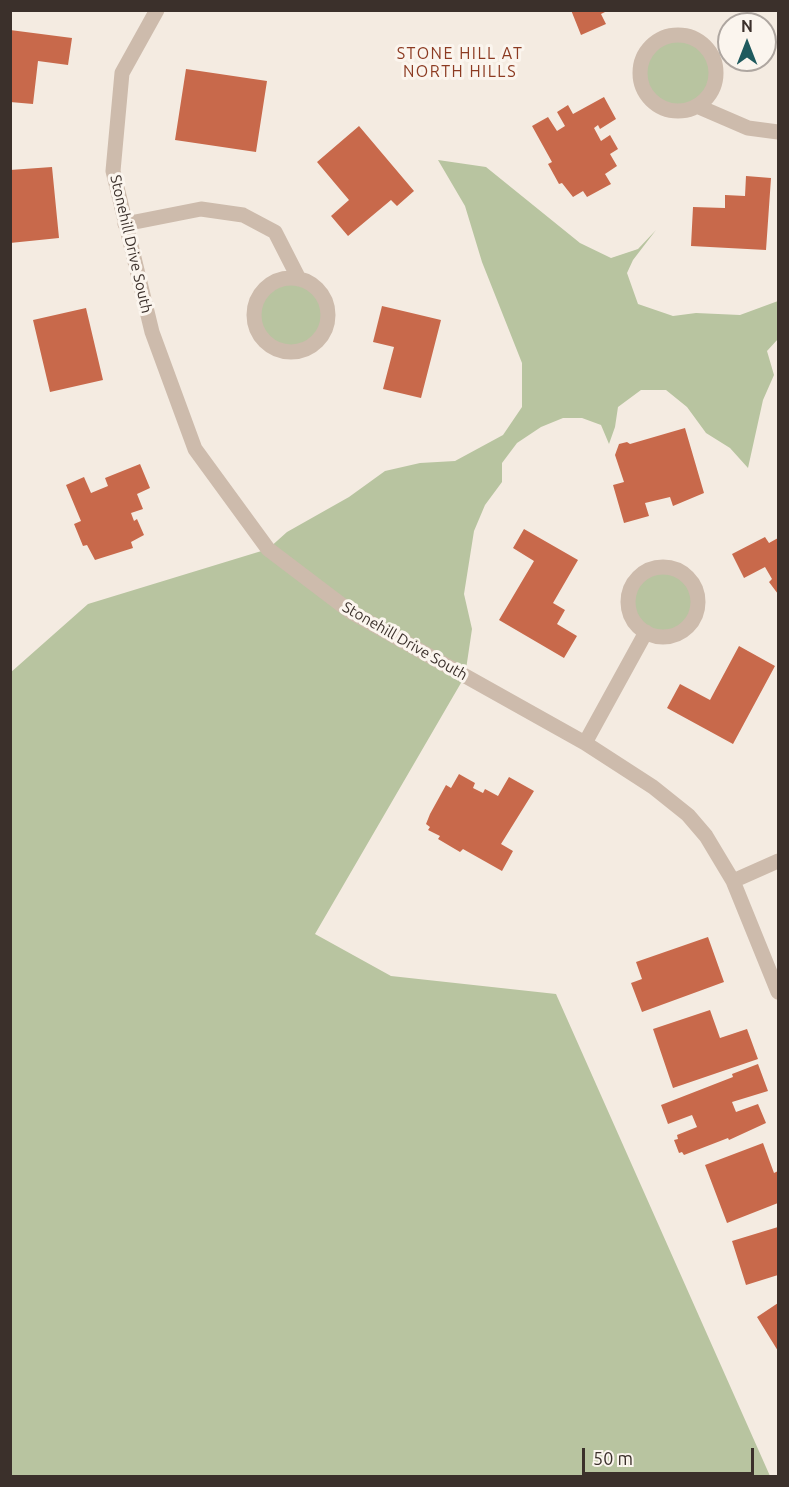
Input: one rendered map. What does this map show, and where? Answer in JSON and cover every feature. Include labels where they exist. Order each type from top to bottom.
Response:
[{"type":"street","name":"Stonehill Drive South","points":[[157,10],[122,73],[112,171],[152,332],[195,449],[268,549],[351,612],[585,743],[681,808],[706,836],[733,881],[778,992]]},
{"type":"street","points":[[698,106],[713,87],[714,62],[708,51],[700,42],[676,35],[653,44],[640,66],[640,78],[647,95],[661,108],[673,111],[698,106],[748,128],[778,132]]},
{"type":"street","points":[[125,224],[201,209],[243,214],[275,232],[299,279],[312,284],[321,292],[327,304],[329,316],[326,329],[319,340],[309,348],[297,352],[284,352],[263,339],[254,318],[255,306],[267,287],[288,278],[299,279]]},
{"type":"street","points":[[657,567],[669,567],[680,571],[690,579],[695,588],[698,609],[693,620],[677,634],[656,636],[646,632],[636,625],[630,614],[630,590],[636,579],[657,567]]},
{"type":"street","points":[[585,743],[646,632]]},
{"type":"street","points":[[733,881],[778,861]]},
{"type":"green space","points":[[678,35],[692,38],[705,46],[713,59],[716,73],[713,87],[705,100],[692,108],[678,111],[664,108],[651,100],[643,87],[640,73],[643,59],[651,46],[664,38]]},
{"type":"green space","points":[[438,160],[486,167],[580,243],[611,258],[638,249],[656,230],[633,260],[627,273],[638,304],[673,316],[696,313],[740,315],[778,301],[778,339],[767,351],[774,375],[763,400],[748,468],[730,448],[706,433],[687,407],[666,390],[641,390],[618,407],[615,427],[609,444],[601,425],[582,418],[563,418],[541,427],[517,443],[502,463],[502,482],[485,505],[474,531],[464,594],[472,629],[465,676],[315,934],[391,976],[556,994],[770,1476],[11,1476],[10,673],[88,604],[268,549],[287,532],[349,497],[385,471],[420,463],[455,461],[503,435],[522,407],[522,363],[482,262],[465,206]]},
{"type":"green space","points":[[291,278],[312,284],[322,294],[328,315],[322,336],[312,346],[291,352],[270,346],[260,336],[254,315],[260,294],[270,284]]},
{"type":"green space","points":[[663,567],[676,570],[688,577],[695,589],[698,602],[695,615],[688,627],[676,634],[663,637],[650,634],[638,627],[631,615],[628,602],[631,589],[638,577],[650,570]]},
{"type":"building","points":[[571,10],[609,10],[601,14],[606,24],[581,35]]},
{"type":"building","points":[[10,30],[72,38],[68,65],[38,61],[33,104],[10,102]]},
{"type":"building","points":[[186,69],[267,81],[256,152],[175,140]]},
{"type":"building","points":[[604,97],[616,119],[600,129],[598,125],[594,128],[601,141],[610,135],[618,149],[610,154],[617,166],[605,174],[611,184],[587,197],[583,191],[573,197],[562,183],[559,184],[548,164],[552,162],[532,126],[548,117],[557,131],[565,126],[557,112],[568,105],[573,114]]},
{"type":"building","points":[[359,126],[414,191],[397,206],[391,200],[348,236],[331,216],[349,200],[317,162]]},
{"type":"building","points":[[52,167],[59,238],[10,243],[10,170]]},
{"type":"building","points":[[746,176],[771,178],[766,250],[691,246],[693,207],[725,208],[725,195],[745,196]]},
{"type":"building","points":[[382,306],[441,320],[421,398],[383,389],[394,347],[373,342]]},
{"type":"building","points":[[86,308],[103,380],[50,392],[33,320]]},
{"type":"building","points":[[685,428],[704,493],[673,506],[670,497],[645,503],[649,516],[624,523],[613,485],[624,482],[615,455],[619,444],[627,442],[630,444]]},
{"type":"building","points":[[140,464],[150,488],[137,494],[143,509],[131,513],[134,521],[137,519],[144,535],[131,542],[133,548],[95,560],[87,545],[83,546],[74,524],[81,521],[66,485],[84,477],[91,493],[108,486],[105,478]]},
{"type":"building","points":[[524,529],[578,560],[553,603],[565,610],[557,624],[577,636],[564,658],[499,620],[534,561],[513,548]]},
{"type":"building","points":[[765,537],[769,543],[778,538],[778,594],[769,582],[772,579],[765,567],[744,578],[732,554]]},
{"type":"building","points":[[739,646],[775,666],[733,744],[667,708],[680,684],[710,700]]},
{"type":"building","points":[[459,774],[475,783],[473,788],[483,793],[485,789],[498,796],[509,777],[534,791],[501,844],[513,851],[502,871],[463,849],[460,852],[438,839],[440,836],[428,830],[430,827],[426,824],[430,814],[446,785],[451,788]]},
{"type":"building","points":[[708,937],[724,982],[642,1012],[631,983],[642,979],[636,962]]},
{"type":"building","points":[[710,1010],[720,1038],[747,1029],[758,1059],[673,1088],[653,1029]]},
{"type":"building","points":[[758,1064],[768,1091],[732,1102],[736,1112],[758,1104],[766,1123],[729,1140],[728,1138],[684,1155],[682,1152],[679,1153],[674,1140],[678,1139],[677,1135],[697,1127],[692,1115],[668,1124],[661,1105],[733,1077],[732,1074]]},
{"type":"building","points":[[763,1143],[774,1173],[778,1171],[778,1203],[727,1223],[705,1165]]},
{"type":"building","points":[[778,1227],[778,1275],[746,1285],[732,1241]]},
{"type":"building","points":[[778,1303],[778,1351],[757,1317]]},
{"type":"district","name":"STONE HILL AT NORTH HILLS","points":[[460,63]]}]
